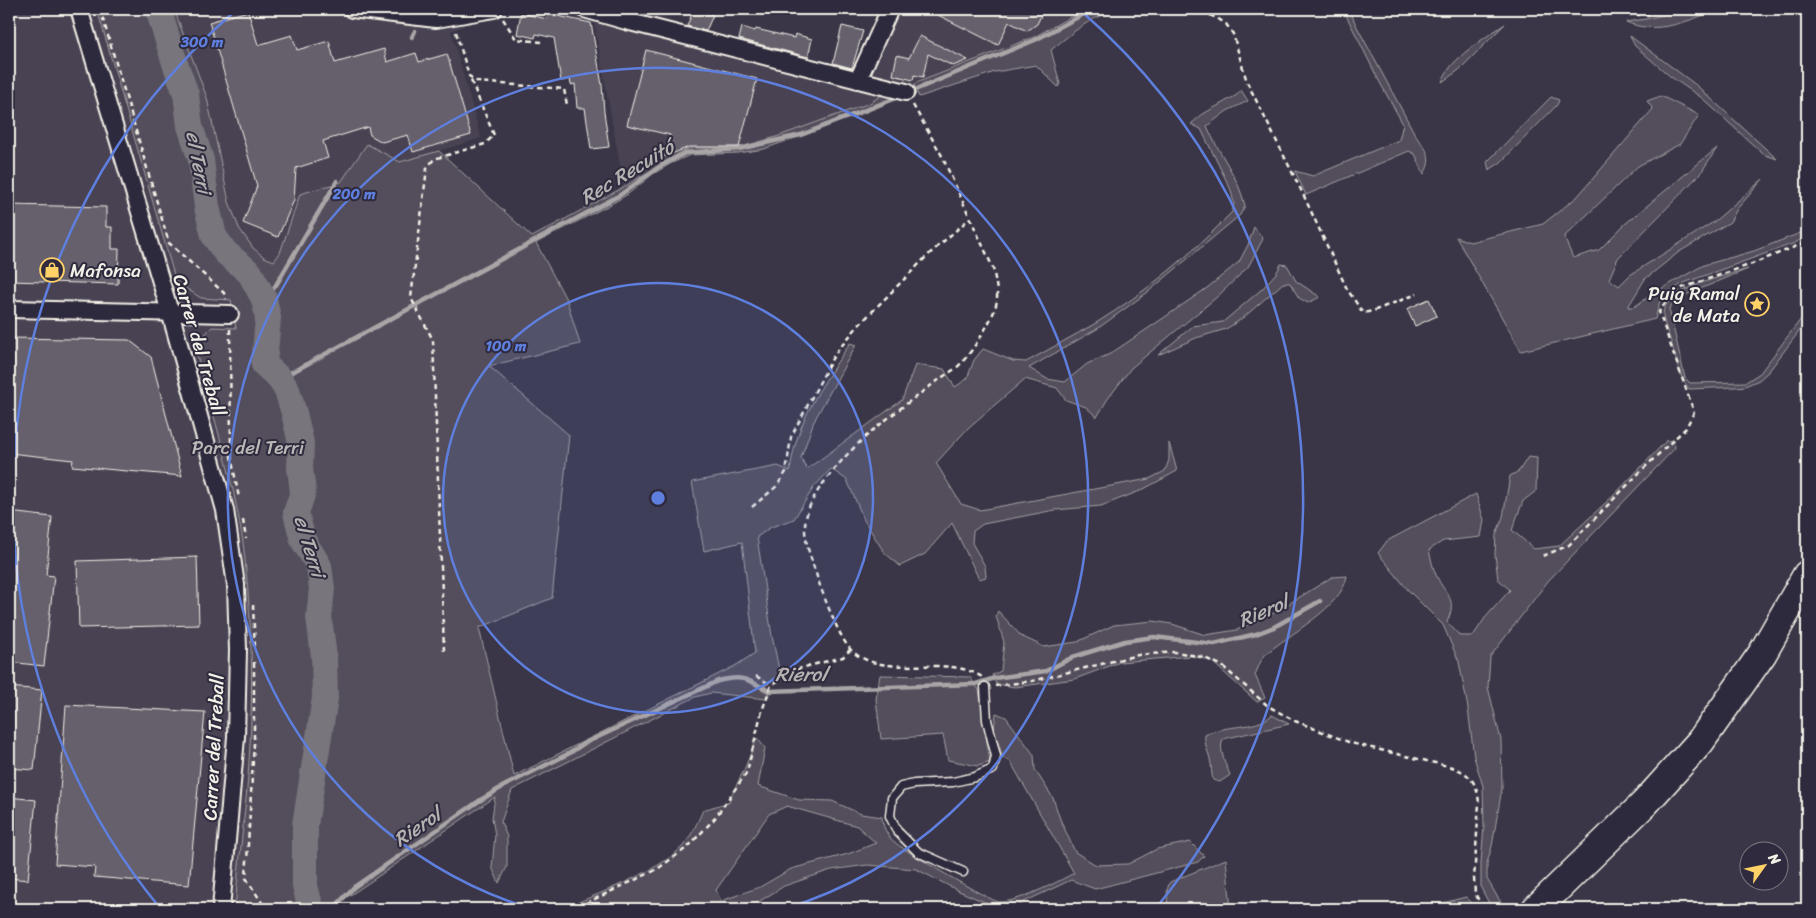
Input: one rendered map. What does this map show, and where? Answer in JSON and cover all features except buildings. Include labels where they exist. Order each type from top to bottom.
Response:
[{"type":"highway","points":[[1536,909],[1645,802],[1700,742],[1762,654],[1807,575]]},
{"type":"highway","points":[[1557,909],[1656,814],[1708,757],[1763,684],[1807,612]]},
{"type":"street","name":"Carrer del Treball","points":[[79,9],[170,312],[225,510],[236,585],[238,650],[236,737],[221,909]]},
{"type":"street","points":[[352,9],[436,19],[494,9]]},
{"type":"street","points":[[584,9],[636,24],[906,92]]},
{"type":"street","points":[[858,80],[890,9]]},
{"type":"street","points":[[9,309],[230,314]]},
{"type":"lane","points":[[963,872],[918,852],[897,831],[890,816],[892,798],[901,787],[914,784],[954,782],[975,777],[993,769],[996,756],[987,720],[986,687]]},
{"type":"path","points":[[494,9],[516,39],[541,42]]},
{"type":"path","points":[[1192,9],[1217,18],[1226,24],[1234,34],[1247,82],[1358,308],[1363,313],[1373,311],[1417,294]]},
{"type":"path","points":[[1609,9],[1633,15],[1651,15],[1673,9]]},
{"type":"path","points":[[444,651],[433,340],[411,298],[427,168],[434,159],[485,144],[494,135],[469,76],[458,35],[448,17]]},
{"type":"path","points":[[469,76],[478,82],[564,88],[566,105]]},
{"type":"path","points":[[906,92],[940,154],[992,268],[997,287],[996,305],[988,325],[957,368],[875,429],[840,463],[818,490],[809,507],[805,526],[808,549],[819,583],[842,639],[850,650],[862,659],[875,664],[934,666],[969,671],[982,677],[986,687],[1032,681],[1138,655],[1176,652],[1202,657],[1221,666],[1268,706],[1295,721],[1351,743],[1464,771],[1473,780],[1478,791],[1480,803],[1475,893],[1483,909]]},
{"type":"path","points":[[752,507],[776,486],[786,472],[791,437],[834,355],[858,326],[927,256],[970,218]]},
{"type":"path","points":[[1544,556],[1569,545],[1686,428],[1694,412],[1659,312],[1667,300],[1682,288],[1752,264],[1807,242]]},
{"type":"path","points":[[569,909],[656,870],[688,847],[715,818],[747,772],[761,714],[771,685],[801,668],[843,657],[850,650]]},
{"type":"path","points":[[756,676],[771,685]]},
{"type":"shaded area","points":[[9,9],[497,9],[483,18],[451,31],[481,138],[300,194],[280,253],[235,314],[286,909],[9,909]]},
{"type":"shaded area","points":[[584,9],[614,9],[855,74],[882,9],[1085,9],[1034,37],[916,82],[906,92],[883,94],[870,103],[776,137],[738,148],[692,148],[659,165],[624,187],[592,10]]},
{"type":"green space","name":"Parc del Terri","points":[[97,9],[174,9],[207,98],[229,202],[239,228],[253,248],[264,257],[274,261],[280,253],[300,194],[341,182],[367,144],[400,162],[439,151],[532,237],[624,187],[683,151],[692,148],[738,148],[776,137],[870,103],[883,94],[894,95],[898,99],[764,149],[739,153],[690,155],[653,174],[628,194],[613,203],[536,243],[567,301],[580,344],[489,366],[569,435],[552,598],[479,628],[514,776],[735,666],[755,653],[742,542],[704,551],[692,482],[778,466],[790,471],[798,436],[812,404],[850,343],[856,345],[814,421],[801,458],[807,469],[902,400],[915,365],[944,369],[955,387],[967,379],[974,360],[983,349],[1013,361],[1026,362],[1096,323],[1150,286],[1185,257],[1232,212],[1234,204],[1231,190],[1201,129],[1191,124],[1203,114],[1237,95],[1241,90],[1248,101],[1227,111],[1207,126],[1242,195],[1245,206],[1240,215],[1148,292],[1097,329],[1029,368],[1047,379],[1065,382],[1087,364],[1110,354],[1165,317],[1207,288],[1239,262],[1248,245],[1254,227],[1263,239],[1248,267],[1218,296],[1131,368],[1097,417],[1086,407],[1066,400],[1057,388],[1025,379],[969,427],[936,463],[961,504],[980,510],[1149,479],[1165,471],[1169,460],[1169,443],[1177,471],[1140,491],[1101,506],[1055,510],[983,524],[973,531],[972,543],[985,566],[986,577],[979,579],[952,523],[925,554],[900,566],[884,552],[864,520],[847,480],[831,469],[814,487],[794,519],[771,527],[757,537],[772,636],[780,674],[765,686],[769,695],[767,699],[711,693],[695,697],[512,790],[501,822],[507,837],[507,867],[499,883],[492,867],[495,835],[492,818],[495,797],[344,899],[337,909],[235,909],[251,727],[249,604],[243,543],[234,493],[194,345],[212,327],[236,328],[231,300],[201,298],[176,282]]},
{"type":"green space","points":[[1085,9],[1131,9],[1119,10],[1097,17],[1079,28],[1051,50],[1060,84],[1058,87],[1036,65],[995,72],[919,97],[914,86],[916,83],[1034,37]]},
{"type":"green space","points":[[1343,9],[1349,9],[1429,159],[1424,174],[1415,154],[1409,151],[1306,195],[1295,171],[1313,176],[1399,140],[1403,124]]},
{"type":"green space","points":[[1688,9],[1720,9],[1685,22],[1662,27],[1638,26],[1626,22],[1646,19]]},
{"type":"green space","points":[[1505,24],[1459,70],[1442,82],[1446,73],[1460,57]]},
{"type":"green space","points":[[1630,36],[1696,85],[1777,159],[1763,154],[1702,98],[1671,77],[1635,46]]},
{"type":"green space","points":[[1661,96],[1699,115],[1680,144],[1638,166],[1564,237],[1573,258],[1599,250],[1625,224],[1717,148],[1700,174],[1618,258],[1609,279],[1619,286],[1630,275],[1715,221],[1763,179],[1737,209],[1730,222],[1679,252],[1645,279],[1628,307],[1634,307],[1657,291],[1704,265],[1754,251],[1803,232],[1807,227],[1807,236],[1795,243],[1681,284],[1660,301],[1655,319],[1521,351],[1456,237],[1470,242],[1543,224],[1577,197],[1653,109],[1647,101]]},
{"type":"green space","points":[[1551,97],[1559,100],[1557,105],[1500,163],[1489,170],[1487,162]]},
{"type":"green space","points":[[1281,264],[1287,265],[1296,281],[1320,297],[1308,303],[1299,298],[1290,283],[1283,283],[1243,318],[1226,329],[1196,338],[1158,355],[1193,326],[1223,322],[1262,289],[1277,272]]},
{"type":"green space","points":[[1748,269],[1676,299],[1669,309],[1685,378],[1690,383],[1746,382],[1760,373],[1807,311],[1807,321],[1769,371],[1759,380],[1745,386],[1689,389],[1681,374],[1665,327],[1663,315],[1666,306],[1673,298],[1698,284]]},
{"type":"green space","points":[[1674,440],[1675,448],[1548,581],[1490,657],[1488,687],[1501,740],[1502,788],[1492,846],[1487,863],[1487,879],[1507,909],[1492,909],[1481,888],[1484,826],[1483,786],[1474,757],[1468,708],[1459,662],[1443,625],[1408,590],[1378,553],[1387,541],[1476,494],[1484,520],[1481,537],[1443,541],[1429,550],[1436,574],[1451,602],[1447,622],[1460,636],[1473,636],[1485,618],[1510,590],[1498,579],[1495,555],[1496,535],[1503,517],[1510,476],[1519,471],[1528,457],[1537,458],[1536,491],[1523,501],[1512,530],[1534,549],[1559,546],[1615,494],[1666,441]]},
{"type":"green space","points":[[1347,576],[1343,588],[1325,610],[1263,657],[1255,675],[1265,698],[1257,702],[1210,660],[1191,656],[1120,662],[1075,679],[1015,687],[996,684],[992,675],[1001,671],[1004,642],[996,616],[998,611],[1021,636],[1044,647],[1077,642],[1114,625],[1153,621],[1172,624],[1205,635],[1237,630],[1276,612],[1332,577]]},
{"type":"green space","points":[[880,675],[970,677],[979,690],[990,762],[978,766],[948,760],[943,735],[881,739],[876,699]]},
{"type":"green space","points":[[996,713],[1006,717],[1034,755],[1035,770],[1053,798],[1075,852],[1096,865],[1128,864],[1157,849],[1190,842],[1204,856],[1198,862],[1095,889],[1071,880],[1013,909],[1001,909],[959,891],[916,869],[867,865],[831,870],[784,886],[747,909],[562,909],[642,874],[682,847],[686,843],[703,810],[729,802],[757,738],[765,748],[758,786],[799,800],[832,801],[861,814],[882,817],[887,833],[899,846],[928,864],[999,902],[1016,899],[1037,891],[1074,873],[1010,761],[1003,758],[994,730]],"holes":[[[787,806],[857,826],[876,843],[848,854],[791,869],[760,887],[721,901],[716,890],[769,814]]]},
{"type":"green space","points":[[1272,715],[1289,724],[1223,739],[1221,747],[1230,775],[1220,782],[1213,780],[1205,735],[1213,731],[1257,723]]},
{"type":"green space","points":[[1226,859],[1231,909],[1166,909],[1167,890],[1170,882]]},
{"type":"green space","points":[[1466,897],[1472,903],[1467,909],[1420,909]]},
{"type":"waterway","name":"el Terri","points":[[158,9],[186,94],[190,126],[201,160],[207,207],[214,236],[225,252],[250,273],[264,299],[268,318],[264,364],[279,378],[287,390],[301,443],[300,468],[303,492],[296,513],[303,540],[319,566],[322,589],[319,617],[324,657],[325,698],[305,825],[305,886],[311,909]]},
{"type":"waterway","name":"Rec Recuitó","points":[[910,92],[1035,40],[1093,9]]},
{"type":"waterway","name":"Rec Recuitó","points":[[1210,9],[1218,9]]},
{"type":"waterway","points":[[412,37],[415,31]]},
{"type":"waterway","name":"Rec Recuitó","points":[[279,378],[620,195],[659,167],[685,153],[739,149],[801,135],[901,96]]},
{"type":"waterway","points":[[264,299],[276,285],[337,181]]},
{"type":"waterway","name":"Rierol","points":[[333,909],[354,887],[479,801],[504,786],[570,753],[583,744],[718,681],[733,678],[745,679],[769,691],[976,684],[995,678],[1046,671],[1073,657],[1125,641],[1154,637],[1214,644],[1256,634],[1274,627],[1320,601]]},
{"type":"place","name":"Mafonsa","points":[[52,270]]},
{"type":"place","name":"Puig Ramal de Mata","points":[[1757,304]]}]
